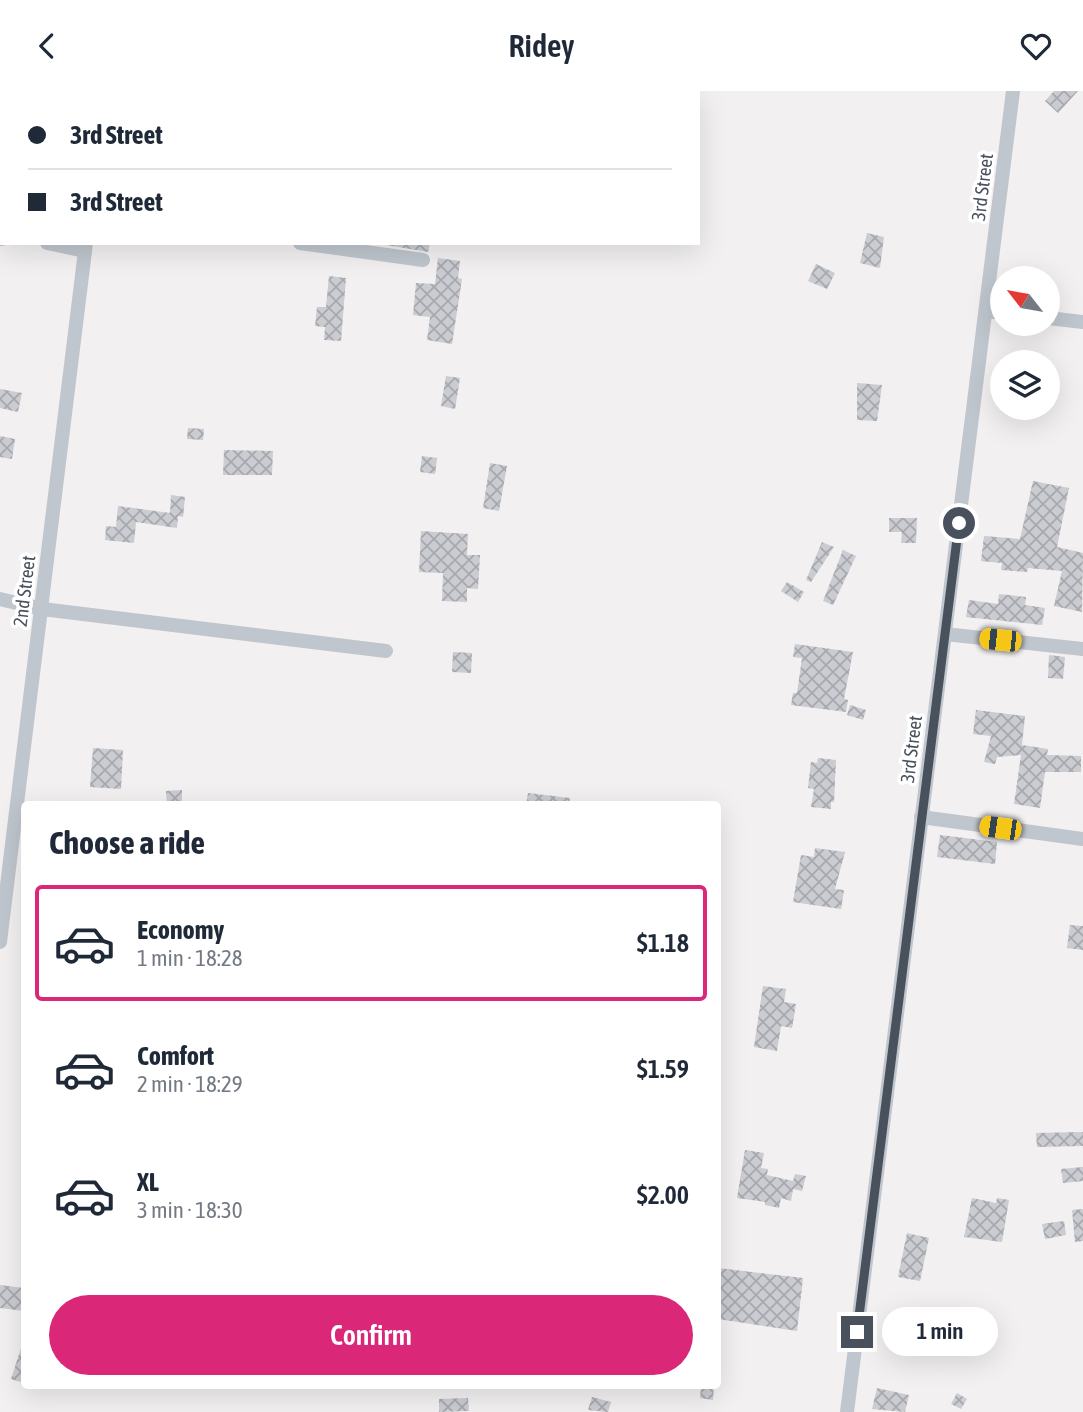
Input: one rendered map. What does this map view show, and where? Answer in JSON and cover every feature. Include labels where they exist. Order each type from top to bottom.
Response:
[{"type":"street","name":"3rd Street","points":[[847,1412],[1013,91]]},
{"type":"street","points":[[66,245],[86,247]]},
{"type":"street","points":[[314,245],[423,260]]},
{"type":"street","name":"2nd Street","points":[[0,942],[86,247]]},
{"type":"street","points":[[986,311],[990,311]]},
{"type":"street","points":[[1060,320],[1083,322]]},
{"type":"street","points":[[0,599],[42,609],[386,651]]},
{"type":"street","points":[[945,634],[1083,649]]},
{"type":"street","points":[[921,817],[1083,839]]},
{"type":"building","points":[[1054,91],[1078,91],[1058,113],[1045,101]]},
{"type":"building","points":[[867,233],[884,237],[880,268],[860,263]]},
{"type":"building","points":[[386,245],[430,245],[428,252]]},
{"type":"building","points":[[438,258],[460,261],[458,278],[462,279],[452,344],[427,340],[430,317],[413,315],[416,283],[435,284]]},
{"type":"building","points":[[816,264],[835,273],[827,289],[808,281]]},
{"type":"building","points":[[329,276],[346,278],[341,341],[324,340],[325,327],[315,326],[317,307],[326,307]]},
{"type":"building","points":[[446,376],[460,378],[455,409],[441,406]]},
{"type":"building","points":[[857,383],[882,385],[877,421],[857,420]]},
{"type":"building","points":[[0,389],[22,393],[18,412],[0,408]]},
{"type":"building","points":[[188,428],[204,429],[203,440],[187,439]]},
{"type":"building","points":[[0,436],[15,439],[12,459],[0,457]]},
{"type":"building","points":[[224,450],[273,451],[272,475],[223,475]]},
{"type":"building","points":[[422,456],[437,458],[435,474],[420,472]]},
{"type":"building","points":[[490,463],[507,466],[499,511],[483,508]]},
{"type":"building","points":[[1033,481],[1069,488],[1057,547],[1083,553],[1082,612],[1054,606],[1062,571],[1028,568],[1027,572],[1001,570],[1002,563],[981,561],[984,536],[1020,539]]},
{"type":"building","points":[[171,495],[185,497],[183,517],[178,516],[177,528],[136,522],[134,543],[105,540],[106,526],[116,527],[118,506],[170,513]]},
{"type":"building","points":[[889,518],[917,518],[916,543],[901,543],[902,532],[889,532]]},
{"type":"building","points":[[421,531],[468,534],[467,555],[480,555],[478,589],[467,588],[467,602],[442,601],[443,573],[419,572]]},
{"type":"building","points":[[822,542],[834,547],[811,582],[806,580]]},
{"type":"building","points":[[843,550],[856,556],[833,605],[823,601]]},
{"type":"building","points":[[787,582],[804,592],[798,602],[781,591]]},
{"type":"building","points":[[999,594],[1026,597],[1025,605],[1045,608],[1042,625],[966,617],[969,600],[998,604]]},
{"type":"building","points":[[795,644],[853,652],[844,699],[848,700],[846,712],[791,705],[793,693],[797,693],[802,658],[793,657]]},
{"type":"building","points":[[453,652],[472,653],[471,673],[452,672]]},
{"type":"building","points":[[1049,655],[1065,657],[1063,679],[1048,678]]},
{"type":"building","points":[[850,705],[866,710],[863,720],[847,715]]},
{"type":"building","points":[[976,710],[1025,716],[1022,745],[1048,749],[1047,755],[1081,756],[1081,772],[1045,772],[1040,808],[1014,804],[1021,755],[997,757],[995,764],[984,762],[991,736],[973,734]]},
{"type":"building","points":[[93,748],[123,750],[121,789],[90,787]]},
{"type":"building","points":[[818,758],[836,760],[834,802],[831,802],[831,809],[811,807],[814,789],[808,788],[811,762],[817,763]]},
{"type":"building","points":[[182,790],[182,801],[167,801],[166,791]]},
{"type":"building","points":[[528,793],[570,798],[570,801],[527,801]]},
{"type":"building","points":[[940,835],[997,842],[995,864],[937,857]]},
{"type":"building","points":[[815,848],[845,852],[835,889],[844,890],[841,909],[793,902],[801,855],[814,857]]},
{"type":"building","points":[[1070,925],[1083,926],[1083,950],[1067,948]]},
{"type":"building","points":[[763,986],[786,989],[784,1002],[796,1004],[792,1028],[781,1026],[777,1051],[754,1047]]},
{"type":"building","points":[[1083,1132],[1083,1146],[1037,1147],[1036,1133]]},
{"type":"building","points":[[745,1150],[764,1153],[761,1168],[768,1169],[767,1175],[793,1181],[795,1174],[806,1176],[802,1191],[793,1189],[791,1201],[781,1198],[779,1208],[765,1205],[765,1202],[737,1198]]},
{"type":"building","points":[[1083,1167],[1083,1181],[1063,1183],[1061,1169]]},
{"type":"building","points":[[972,1198],[996,1203],[997,1198],[1009,1200],[1002,1242],[964,1237]]},
{"type":"building","points":[[1083,1209],[1083,1241],[1075,1242],[1072,1210]]},
{"type":"building","points":[[1064,1221],[1066,1235],[1045,1239],[1042,1224]]},
{"type":"building","points":[[907,1233],[929,1238],[920,1281],[898,1277]]},
{"type":"building","points":[[721,1268],[803,1278],[797,1331],[721,1319]]},
{"type":"building","points":[[0,1285],[21,1288],[21,1311],[0,1308]]},
{"type":"building","points":[[21,1348],[21,1382],[11,1379]]},
{"type":"building","points":[[877,1388],[909,1395],[905,1412],[872,1409]]},
{"type":"building","points":[[701,1389],[714,1389],[713,1400],[700,1398]]},
{"type":"building","points":[[957,1393],[967,1399],[961,1409],[951,1404]]},
{"type":"building","points":[[592,1397],[611,1402],[608,1412],[588,1410]]},
{"type":"building","points":[[468,1398],[469,1411],[439,1412],[439,1399]]},
{"type":"route","points":[[857,1332],[959,523]]}]
